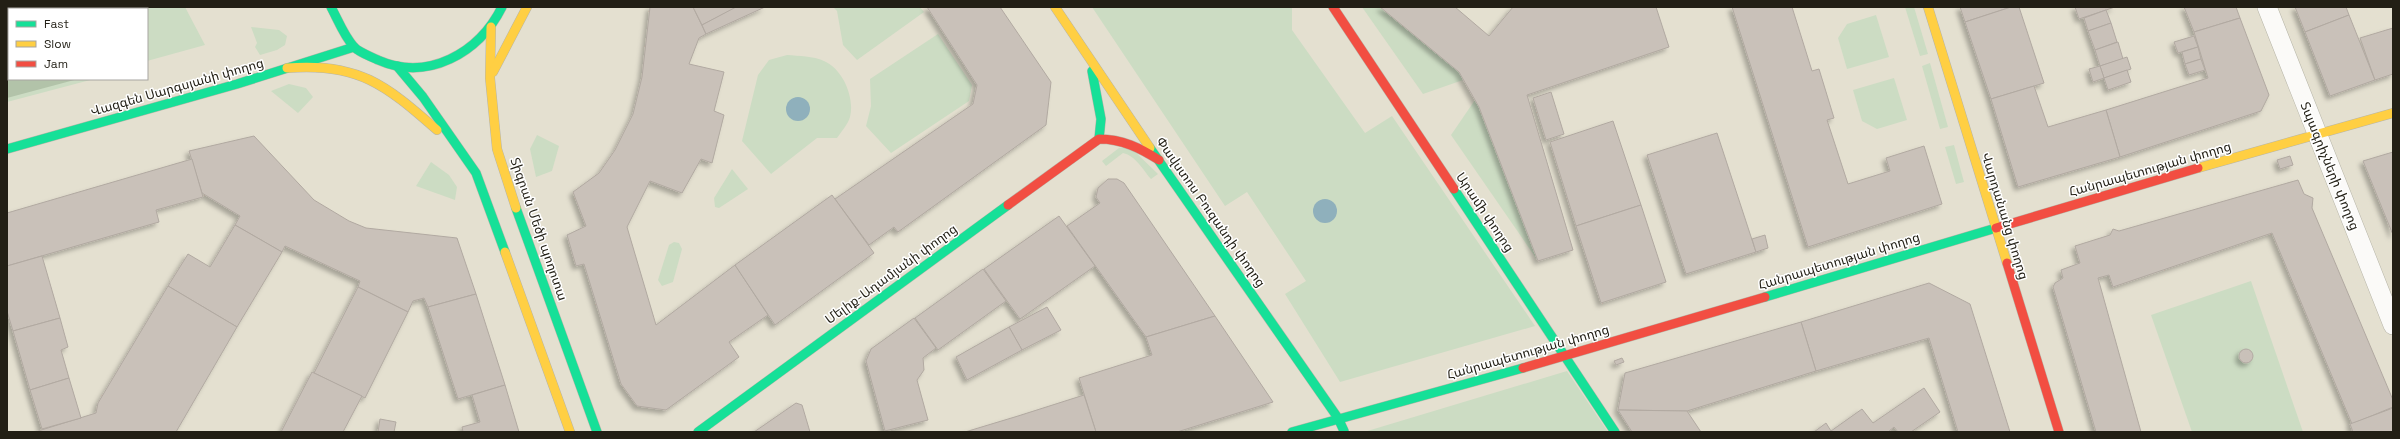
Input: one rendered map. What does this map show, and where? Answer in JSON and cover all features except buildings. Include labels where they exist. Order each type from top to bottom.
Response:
[{"type":"street","points":[[331,7],[354,47],[374,59],[397,66],[423,66],[454,58],[469,50],[491,27],[502,7]]},
{"type":"street","points":[[490,78],[527,7]]},
{"type":"street","name":"Փավստոս Բուզանդի փողոց","points":[[1055,7],[1087,57],[1338,418],[1344,432]]},
{"type":"street","name":"Արամի փողոց","points":[[1333,7],[1615,432]]},
{"type":"street","name":"Վարդանանց փողոց","points":[[1928,7],[2059,432]]},
{"type":"street","name":"Տպագրիչների փողոց","points":[[2267,7],[2393,325]]},
{"type":"street","name":"Տիգրան Մեծի պողոտա","points":[[491,27],[490,78],[497,148],[515,204],[597,432]]},
{"type":"street","name":"Վազգեն Սարգսյանի փողոց","points":[[7,149],[288,68],[354,47]]},
{"type":"street","points":[[1087,57],[1098,97],[1102,119],[1099,139],[1115,138],[1130,143],[1159,160]]},
{"type":"street","points":[[288,68],[317,66],[351,71],[378,84],[422,117],[464,155]]},
{"type":"street","points":[[397,66],[423,97],[476,173],[570,432]]},
{"type":"street","name":"Հանրապետության փողոց","points":[[1292,432],[1566,356],[1995,228],[2393,113]]},
{"type":"street","name":"Մելիք-Ադամյանի փողոց","points":[[698,432],[1099,139]]},
{"type":"green space","points":[[7,7],[111,7],[8,8],[8,80],[90,80],[7,102]]},
{"type":"green space","points":[[7,7],[46,7],[8,8],[7,17]]},
{"type":"green space","points":[[185,7],[205,45],[148,61],[148,8],[121,8]]},
{"type":"green space","points":[[833,7],[920,7],[924,12],[857,60],[843,45],[837,11]]},
{"type":"green space","points":[[1092,7],[1292,7],[1292,30],[1365,133],[1392,116],[1535,326],[1340,382],[1285,294],[1306,281],[1247,192],[1225,206]]},
{"type":"green space","points":[[1362,7],[1380,7],[1459,72],[1463,80],[1423,94]]},
{"type":"green space","points":[[1905,7],[1914,7],[1928,54],[1920,56]]},
{"type":"green space","points":[[1876,15],[1889,57],[1847,69],[1838,38],[1847,24]]},
{"type":"green space","points":[[251,27],[279,30],[287,36],[285,45],[277,50],[260,55],[255,47],[257,43]]},
{"type":"green space","points":[[938,34],[972,85],[969,101],[891,153],[866,126],[871,106],[870,79]]},
{"type":"green space","points":[[787,55],[815,58],[824,61],[837,70],[849,93],[851,101],[850,117],[837,138],[817,138],[771,174],[742,141],[758,75],[769,60]]},
{"type":"green space","points":[[7,60],[8,80],[74,80],[7,98]]},
{"type":"green space","points":[[1930,63],[1948,127],[1940,129],[1922,66]]},
{"type":"green space","points":[[1894,78],[1907,120],[1877,129],[1862,121],[1853,90]]},
{"type":"green space","points":[[289,84],[306,88],[313,97],[298,113],[271,91]]},
{"type":"green space","points":[[1475,100],[1479,107],[1538,261],[1451,135]]},
{"type":"green space","points":[[537,135],[559,146],[552,171],[536,177],[530,149]]},
{"type":"green space","points":[[1954,145],[1964,182],[1956,184],[1945,147]]},
{"type":"green space","points":[[1130,147],[1158,174],[1151,179],[1132,157],[1123,153],[1106,166],[1102,161],[1119,148]]},
{"type":"green space","points":[[431,162],[449,175],[457,187],[455,200],[416,186]]},
{"type":"green space","points":[[732,169],[748,189],[719,208],[715,207],[714,198]]},
{"type":"green space","points":[[674,242],[679,243],[682,249],[673,282],[662,286],[658,280],[669,245]]},
{"type":"green space","points":[[2251,281],[2303,432],[2192,432],[2151,315]]},
{"type":"green space","points":[[1567,371],[1608,432],[1364,432]]},
{"type":"water","points":[[798,97],[807,100],[810,109],[807,118],[798,121],[789,118],[786,109],[789,100]]},
{"type":"water","points":[[1325,199],[1330,200],[1336,206],[1336,216],[1330,222],[1325,223],[1320,222],[1314,216],[1313,211],[1314,206],[1320,200]]},
{"type":"traffic: fast","points":[[331,7],[341,28],[356,49],[378,60],[397,66],[415,67],[433,65],[450,59],[466,50],[480,38],[502,7]]},
{"type":"traffic: fast","points":[[7,149],[237,84],[354,47]]},
{"type":"traffic: fast","points":[[397,66],[423,97],[476,173],[505,252]]},
{"type":"traffic: fast","points":[[1092,71],[1101,119],[1099,139]]},
{"type":"traffic: fast","points":[[1150,148],[1338,418],[1344,431]]},
{"type":"traffic: fast","points":[[1454,189],[1615,432]]},
{"type":"traffic: fast","points":[[698,432],[1008,205]]},
{"type":"traffic: fast","points":[[516,208],[597,432]]},
{"type":"traffic: fast","points":[[1765,297],[1996,228]]},
{"type":"traffic: fast","points":[[1292,432],[1523,368]]},
{"type":"traffic: slow","points":[[493,72],[527,7]]},
{"type":"traffic: slow","points":[[1055,7],[1150,148]]},
{"type":"traffic: slow","points":[[1928,7],[2007,263]]},
{"type":"traffic: slow","points":[[491,27],[490,78],[497,149],[516,208]]},
{"type":"traffic: slow","points":[[287,68],[312,67],[333,69],[352,73],[370,80],[402,100],[437,130]]},
{"type":"traffic: slow","points":[[2198,168],[2393,113]]},
{"type":"traffic: slow","points":[[505,252],[570,432]]},
{"type":"traffic: jam","points":[[1333,7],[1454,189]]},
{"type":"traffic: jam","points":[[1008,205],[1099,139],[1123,142],[1159,160]]},
{"type":"traffic: jam","points":[[1996,228],[2198,168]]},
{"type":"traffic: jam","points":[[2007,263],[2059,432]]},
{"type":"traffic: jam","points":[[1523,368],[1765,297]]}]
